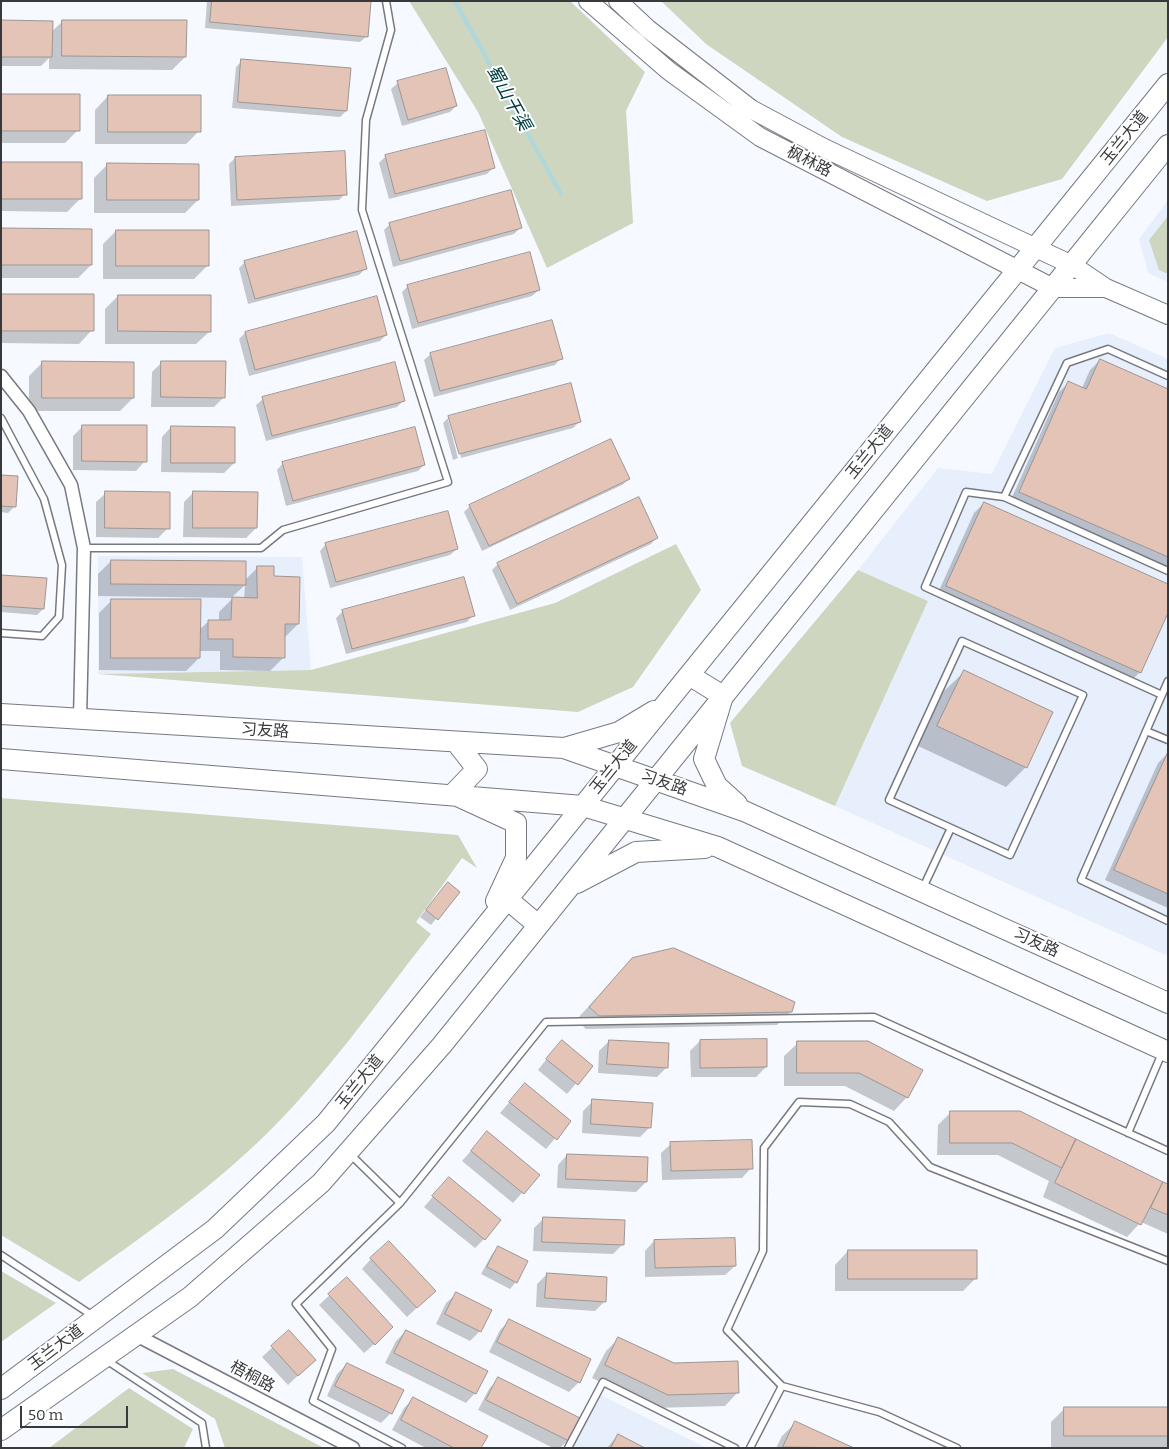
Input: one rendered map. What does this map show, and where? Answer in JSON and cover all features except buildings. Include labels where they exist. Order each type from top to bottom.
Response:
[{"type":"main road","name":"枫林路","points":[[588,1],[669,71],[760,137],[1052,288]]},
{"type":"main road","name":"枫林路","points":[[618,1],[648,29],[751,109],[824,148],[1072,265],[1106,288]]},
{"type":"main road","name":"玉兰大道","points":[[1,1389],[214,1229],[326,1123],[1168,84]]},
{"type":"main road","points":[[1,1430],[190,1297],[321,1183],[442,1044],[1168,146]]},
{"type":"main road","points":[[1052,288],[1106,288],[1168,315]]},
{"type":"main road","points":[[689,675],[723,696]]},
{"type":"main road","points":[[723,696],[704,759],[717,786],[744,811]]},
{"type":"main road","points":[[564,748],[619,732],[667,702]]},
{"type":"main road","name":"习友路","points":[[1,714],[564,748],[744,811],[1168,1003]]},
{"type":"main road","points":[[453,794],[477,769],[456,742]]},
{"type":"main road","points":[[1,759],[583,806],[718,847],[1166,1051]]},
{"type":"main road","points":[[453,794],[516,823],[516,858],[483,929]]},
{"type":"main road","points":[[569,888],[636,852],[718,847]]},
{"type":"main road","points":[[507,899],[538,925]]},
{"type":"street","points":[[1,376],[29,411],[71,485],[84,548],[80,719]]},
{"type":"street","name":"梧桐路","points":[[136,1335],[352,1448]]},
{"type":"lane","points":[[84,548],[261,548],[284,530],[448,482],[362,210],[366,120],[391,30],[386,1]]},
{"type":"lane","points":[[1004,498],[1067,363],[1108,349],[1168,376]]},
{"type":"lane","points":[[1,418],[44,499],[62,565],[60,617],[42,636],[1,633]]},
{"type":"lane","points":[[1162,695],[925,587],[966,492],[1004,498],[1168,571]]},
{"type":"lane","points":[[962,641],[1083,695],[1010,855],[951,828],[889,800],[962,641]]},
{"type":"lane","points":[[1168,681],[1081,880],[1168,921]]},
{"type":"lane","points":[[1146,731],[1168,740]]},
{"type":"lane","points":[[922,891],[951,828]]},
{"type":"lane","points":[[402,1448],[313,1401],[332,1349],[296,1304],[400,1202],[546,1022],[874,1017],[1168,1151]]},
{"type":"lane","points":[[1128,1133],[1166,1051]]},
{"type":"lane","points":[[957,1448],[879,1412],[782,1386],[727,1330],[763,1251],[764,1148],[799,1102],[850,1104],[888,1122],[930,1167],[1168,1261]]},
{"type":"lane","points":[[348,1152],[400,1202]]},
{"type":"lane","points":[[1,1255],[96,1318]]},
{"type":"lane","points":[[103,1358],[202,1423],[206,1448]]},
{"type":"lane","points":[[568,1448],[603,1382],[735,1448]]},
{"type":"lane","points":[[750,1448],[782,1386]]},
{"type":"shaded area","points":[[1168,200],[1168,282],[1148,273],[1139,239]]},
{"type":"shaded area","points":[[1109,333],[1168,359],[1168,956],[835,806],[928,601],[858,570],[938,468],[992,474],[1055,348]]},
{"type":"shaded area","points":[[98,556],[302,557],[311,670],[98,674]]},
{"type":"shaded area","points":[[601,1395],[707,1448],[573,1448]]},
{"type":"green space","points":[[409,1],[570,1],[645,72],[626,111],[633,223],[547,268],[478,112]]},
{"type":"green space","points":[[661,1],[1168,1],[1168,37],[1062,179],[987,201],[842,137],[706,44]]},
{"type":"green space","points":[[1168,216],[1168,274],[1159,270],[1149,240]]},
{"type":"green space","points":[[676,544],[701,590],[633,687],[578,712],[98,674],[311,670],[555,603]]},
{"type":"green space","points":[[858,570],[928,601],[835,806],[742,766],[730,723]]},
{"type":"green space","points":[[1,798],[458,835],[477,868],[462,858],[416,922],[431,934],[326,1069],[280,1120],[235,1163],[192,1199],[79,1282],[1,1235]]},
{"type":"green space","points":[[1,1271],[56,1303],[1,1342]]},
{"type":"green space","points":[[173,1369],[324,1448],[225,1448],[215,1419],[142,1373]]},
{"type":"green space","points":[[129,1388],[193,1429],[184,1448],[49,1448]]},
{"type":"waterway","name":"蜀山干渠","points":[[455,1],[561,194]]}]
